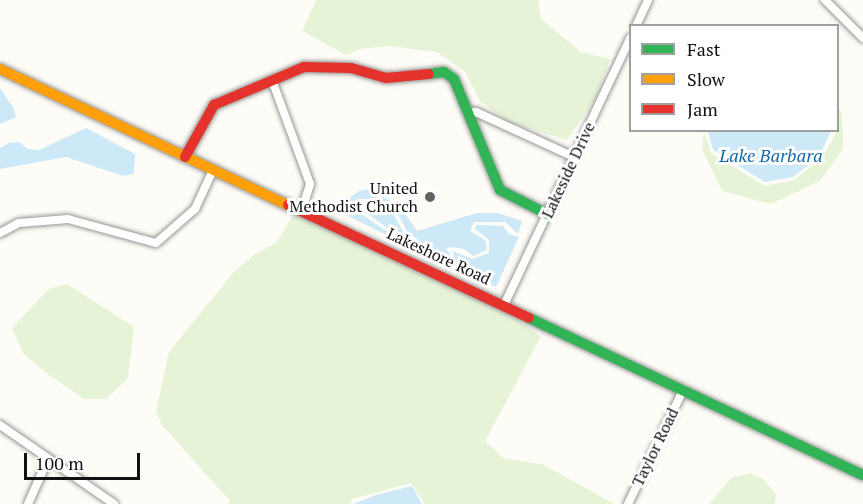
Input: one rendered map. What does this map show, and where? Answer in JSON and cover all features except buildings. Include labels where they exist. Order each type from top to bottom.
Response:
[{"type":"street","points":[[637,24],[648,0]]},
{"type":"street","points":[[825,0],[863,38]]},
{"type":"street","name":"Lakeside Drive","points":[[505,303],[629,40]]},
{"type":"street","points":[[185,157],[202,123],[219,103],[314,65],[351,68],[386,78],[444,72],[454,79],[500,190],[547,214]]},
{"type":"street","name":"Lakeshore Road","points":[[0,69],[213,170],[505,303],[863,475]]},
{"type":"street","points":[[272,80],[310,184],[302,211]]},
{"type":"street","points":[[467,113],[476,112],[574,158]]},
{"type":"street","points":[[0,233],[19,223],[68,219],[156,243],[195,209],[213,170]]},
{"type":"street","name":"Taylor Road","points":[[628,504],[683,390]]},
{"type":"street","points":[[0,425],[114,504]]},
{"type":"street","points":[[28,504],[48,459]]},
{"type":"green space","points":[[316,0],[538,0],[541,19],[581,52],[610,59],[597,97],[567,140],[510,123],[480,101],[465,72],[437,52],[388,46],[360,49],[346,55],[302,31]]},
{"type":"green space","points":[[839,109],[842,113],[843,149],[820,181],[771,204],[722,191],[702,149],[704,132],[711,153],[765,186],[794,180],[821,159],[837,132],[839,132]]},
{"type":"green space","points":[[295,212],[499,308],[541,336],[485,441],[503,458],[544,465],[614,504],[425,504],[411,483],[352,499],[350,504],[228,504],[230,501],[162,425],[156,411],[169,352],[233,273],[255,254],[277,242]]},
{"type":"green space","points":[[67,284],[134,327],[128,378],[106,399],[84,399],[45,372],[23,353],[12,328],[49,289]]},
{"type":"green space","points":[[750,473],[763,479],[776,494],[775,504],[709,504],[731,478]]},
{"type":"water","points":[[0,88],[14,109],[16,117],[0,124]]},
{"type":"water","points":[[86,128],[135,154],[134,174],[123,176],[66,157],[0,169],[0,148],[9,143],[19,142],[28,149],[39,150]]},
{"type":"water","name":"Lake Barbara","points":[[708,132],[831,132],[819,157],[793,177],[765,182],[713,150]]},
{"type":"water","points":[[372,189],[401,208],[417,231],[477,213],[498,213],[522,221],[518,234],[505,222],[474,222],[470,231],[485,240],[487,250],[473,256],[464,249],[450,247],[446,249],[451,255],[444,255],[431,250],[407,231],[394,207],[372,199],[361,199],[355,204],[360,213],[405,244],[334,209],[359,191]]},
{"type":"water","points":[[363,202],[391,210],[404,233],[429,253],[444,258],[454,258],[453,251],[472,259],[489,253],[489,240],[475,229],[476,225],[503,226],[509,234],[519,237],[496,287],[408,247],[407,241],[363,211],[359,205]]},
{"type":"water","points":[[412,486],[422,504],[353,504],[376,495]]},
{"type":"traffic: fast","points":[[429,74],[444,72],[454,79],[500,190],[547,214]]},
{"type":"traffic: fast","points":[[529,318],[863,475]]},
{"type":"traffic: slow","points":[[0,69],[288,205]]},
{"type":"traffic: jam","points":[[185,157],[214,105],[304,67],[351,68],[386,78],[429,74]]},
{"type":"traffic: jam","points":[[288,205],[529,318]]},
{"type":"place","name":"United Methodist Church","points":[[430,197]]}]
